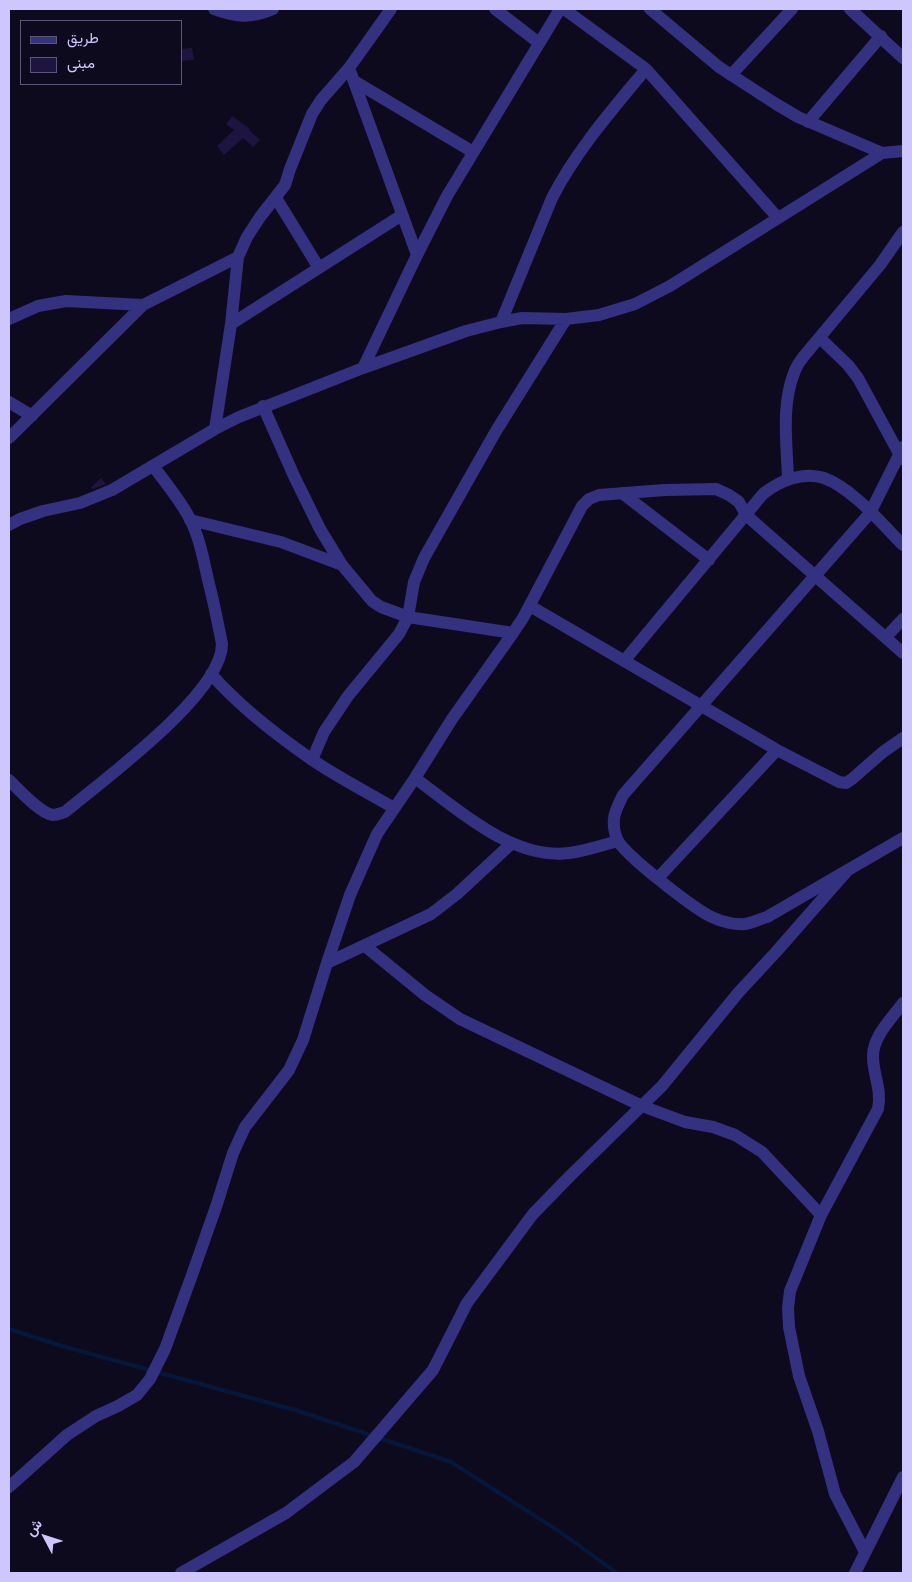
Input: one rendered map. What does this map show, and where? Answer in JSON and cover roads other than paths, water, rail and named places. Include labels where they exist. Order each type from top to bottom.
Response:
[{"type":"street","points":[[214,9],[233,16],[255,16],[273,9]]},
{"type":"street","points":[[215,429],[231,324],[238,256],[260,217],[285,186],[312,114],[321,100],[349,68],[391,9]]},
{"type":"street","points":[[496,9],[539,43]]},
{"type":"street","points":[[363,368],[447,196],[560,9]]},
{"type":"street","points":[[564,9],[646,69],[778,218]]},
{"type":"street","points":[[650,9],[719,67],[798,117],[882,153]]},
{"type":"street","points":[[731,75],[792,9]]},
{"type":"street","points":[[850,9],[881,36],[900,49]]},
{"type":"street","points":[[808,122],[881,36]]},
{"type":"street","points":[[349,68],[417,255]]},
{"type":"street","points":[[501,322],[561,179],[602,122],[646,69]]},
{"type":"street","points":[[354,82],[473,152]]},
{"type":"street","points":[[9,526],[28,516],[80,503],[112,490],[215,429],[263,406],[466,331],[522,318],[566,319],[599,315],[635,304],[670,286],[882,153],[903,151]]},
{"type":"street","points":[[276,198],[319,268]]},
{"type":"street","points":[[231,324],[402,215]]},
{"type":"street","points":[[788,479],[786,419],[794,371],[804,356],[880,264],[903,232]]},
{"type":"street","points":[[9,438],[143,305],[238,256]]},
{"type":"street","points":[[9,319],[38,306],[66,301],[143,305]]},
{"type":"street","points":[[312,760],[324,732],[339,710],[374,663],[399,634],[408,617],[414,582],[424,558],[496,431],[566,319]]},
{"type":"street","points":[[820,338],[858,378],[902,454],[870,513],[622,795],[614,816],[614,828],[618,841],[628,853],[692,904],[714,918],[745,924],[767,917],[903,838]]},
{"type":"street","points":[[9,402],[32,416]]},
{"type":"street","points":[[263,406],[320,529],[342,565],[372,601],[380,607],[408,617],[513,633]]},
{"type":"street","points":[[9,780],[44,812],[57,815],[64,812],[147,745],[174,720],[211,674],[218,661],[222,644],[199,544],[190,520],[154,466]]},
{"type":"street","points":[[624,661],[763,494],[773,486],[788,479],[806,476],[823,478],[842,487],[903,545]]},
{"type":"street","points":[[9,1487],[67,1435],[96,1416],[137,1395],[150,1379],[165,1349],[217,1204],[233,1153],[245,1127],[289,1070],[300,1048],[350,895],[377,834],[452,719],[513,633],[530,606],[582,506],[589,499],[599,495],[665,490],[716,489],[729,495],[739,502],[746,515],[903,653]]},
{"type":"street","points":[[622,493],[708,560]]},
{"type":"street","points":[[190,520],[281,542],[342,565]]},
{"type":"street","points":[[530,606],[777,750],[840,782],[846,783],[852,779],[883,752],[903,738]]},
{"type":"street","points":[[886,637],[903,618]]},
{"type":"street","points":[[211,674],[229,695],[312,760],[394,808]]},
{"type":"street","points":[[658,878],[777,750]]},
{"type":"street","points":[[415,778],[451,806],[512,843],[547,853],[569,853],[618,841]]},
{"type":"street","points":[[327,964],[432,914],[457,894],[512,843]]},
{"type":"street","points":[[181,1573],[286,1513],[354,1462],[433,1370],[466,1303],[533,1214],[662,1086],[738,993],[847,871]]},
{"type":"street","points":[[364,946],[425,995],[460,1019],[642,1106],[685,1122],[713,1127],[735,1134],[762,1152],[821,1215]]},
{"type":"street","points":[[866,1552],[835,1494],[818,1430],[799,1376],[789,1327],[788,1308],[790,1291],[821,1215],[878,1109],[880,1097],[873,1054],[876,1041],[903,1002]]},
{"type":"street","points":[[855,1573],[903,1477]]},
{"type":"waterway","points":[[9,1329],[62,1346],[295,1410],[451,1462],[560,1532],[617,1573]]}]
